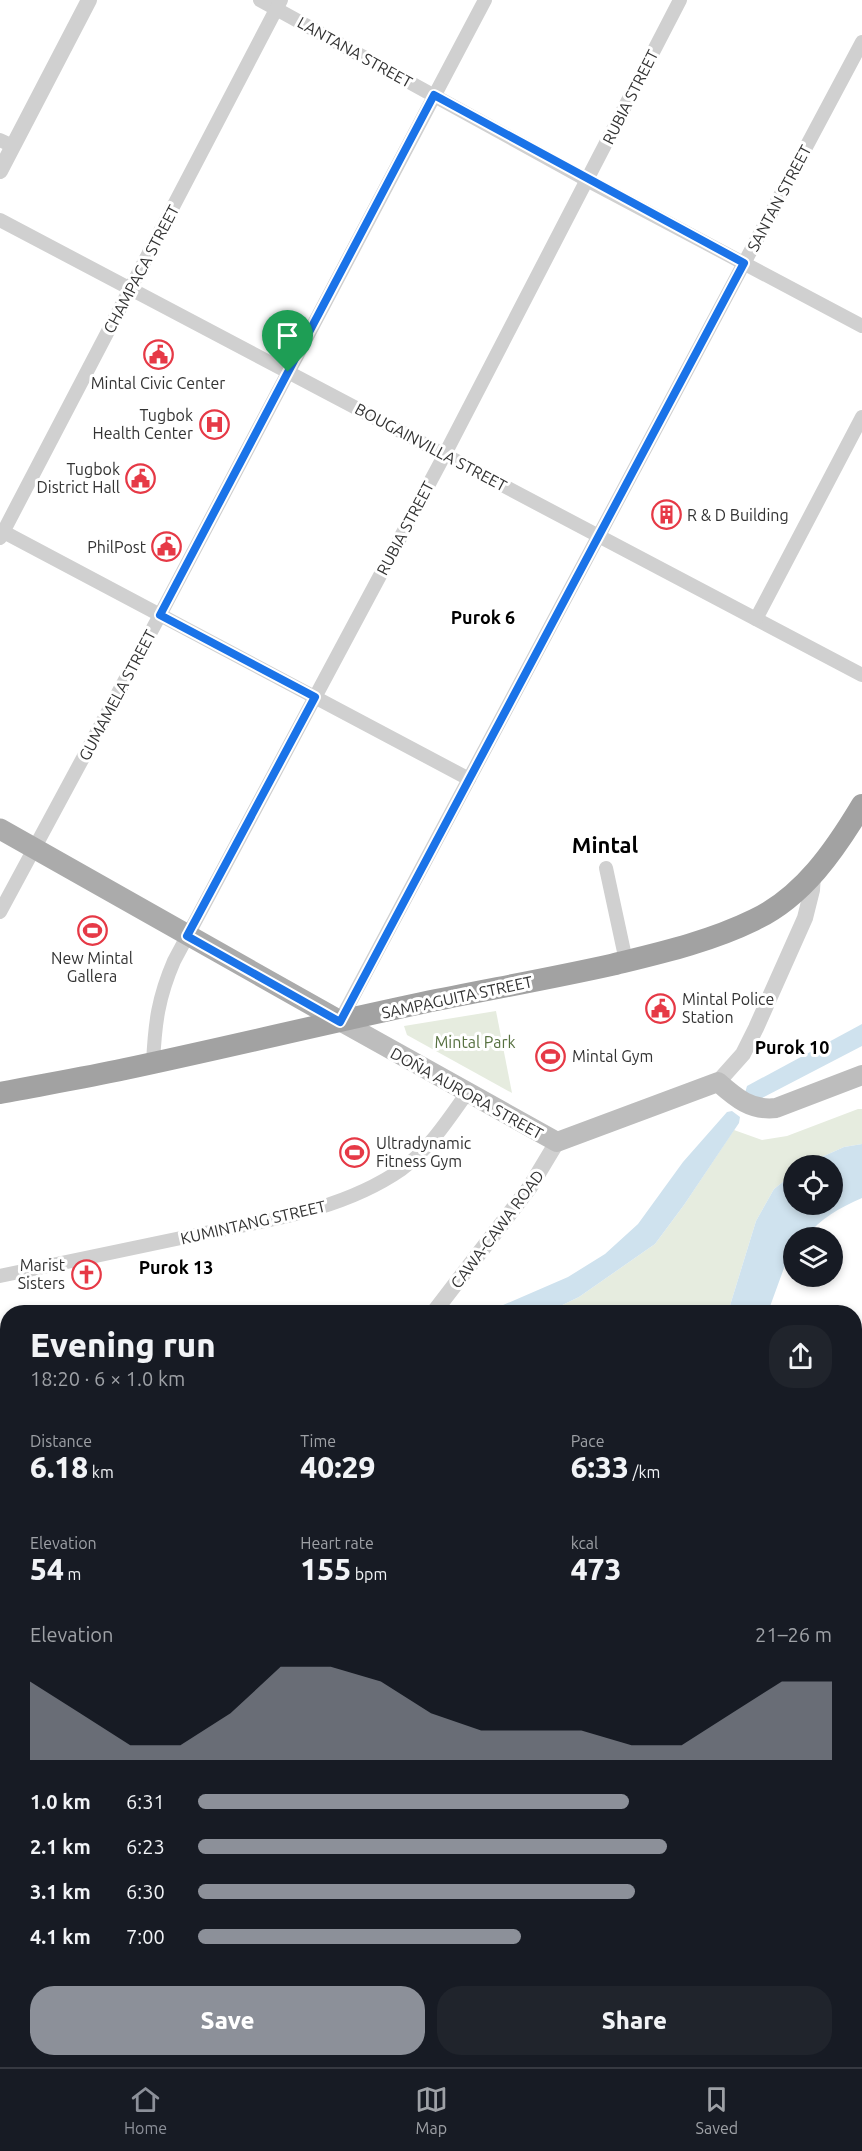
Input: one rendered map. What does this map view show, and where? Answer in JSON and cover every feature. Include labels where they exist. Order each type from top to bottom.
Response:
[{"type":"highway","name":"SAMPAGUITA STREET","points":[[0,1093],[153,1063],[626,961],[701,942],[755,920],[788,898],[813,875],[835,847],[862,805]]},
{"type":"main road","points":[[0,829],[340,1022]]},
{"type":"main road","name":"DOÑA AURORA STREET","points":[[340,1022],[557,1143],[718,1082]]},
{"type":"main road","points":[[718,1082],[747,1105],[765,1110],[776,1108],[862,1075]]},
{"type":"street","points":[[0,171],[6,143],[89,0]]},
{"type":"street","name":"LANTANA STREET","points":[[260,0],[279,5],[587,180],[862,326]]},
{"type":"street","name":"GUMAMELA STREET","points":[[0,912],[160,615],[485,0]]},
{"type":"street","name":"RUBIA STREET","points":[[153,1063],[156,1014],[163,988],[187,936],[445,454],[680,0]]},
{"type":"street","name":"CHAMPACA STREET","points":[[1,534],[279,5]]},
{"type":"street","name":"SANTAN STREET","points":[[340,1022],[862,42]]},
{"type":"street","name":"BOUGAINVILLA STREET","points":[[0,220],[862,675]]},
{"type":"street","points":[[756,619],[862,417]]},
{"type":"street","points":[[1,534],[160,615],[470,779]]},
{"type":"street","points":[[606,868],[626,961]]},
{"type":"street","name":"DOÑA AURORA STREET","points":[[718,1082],[743,1054],[756,1028],[805,918],[813,875]]},
{"type":"street","name":"KUMINTANG STREET","points":[[0,1276],[324,1207],[375,1185],[404,1168],[439,1132],[467,1093]]},
{"type":"street","name":"CAWA-CAWA ROAD","points":[[439,1305],[530,1187],[557,1143]]},
{"type":"green space","name":"Mintal Park","points":[[496,1011],[512,1093],[407,1035],[404,1026]]},
{"type":"green space","points":[[862,1109],[862,1144],[844,1147],[826,1155],[783,1155],[783,1182],[774,1189],[756,1221],[730,1305],[562,1305],[579,1297],[655,1244],[734,1130],[762,1140],[787,1136]]},
{"type":"water","points":[[862,1024],[862,1046],[758,1100],[745,1093],[747,1086]]},
{"type":"water","points":[[732,1111],[740,1117],[739,1123],[655,1244],[579,1297],[562,1305],[503,1305],[568,1277],[605,1254],[638,1224],[683,1162],[727,1112]]},
{"type":"water","points":[[862,1144],[862,1198],[843,1208],[843,1155],[826,1155],[844,1147]]},
{"type":"water","points":[[783,1182],[783,1215],[830,1215],[815,1227],[783,1227],[783,1271],[771,1305],[730,1305],[756,1221],[774,1189]]},
{"type":"place","name":"Mintal Civic Center","points":[[158,355]]},
{"type":"place","name":"Tugbok Health Center","points":[[214,424]]},
{"type":"place","name":"Tugbok District Hall","points":[[141,478]]},
{"type":"place","name":"R & D Building","points":[[666,515]]},
{"type":"place","name":"PhilPost","points":[[167,547]]},
{"type":"place","name":"New Mintal Gallera","points":[[92,930]]},
{"type":"place","name":"Mintal Police Station","points":[[661,1008]]},
{"type":"place","name":"Mintal Gym","points":[[551,1056]]},
{"type":"place","name":"Ultradynamic Fitness Gym","points":[[355,1152]]},
{"type":"place","name":"Marist Sisters","points":[[86,1274]]},
{"type":"district","name":"Purok 6","points":[[483,618]]},
{"type":"district","name":"Mintal","points":[[605,845]]},
{"type":"district","name":"Purok 10","points":[[792,1048]]},
{"type":"district","name":"Purok 13","points":[[176,1268]]},
{"type":"route","points":[[434,95],[587,180],[744,263],[340,1022],[187,936],[315,697],[160,615],[288,372],[434,95]]}]
